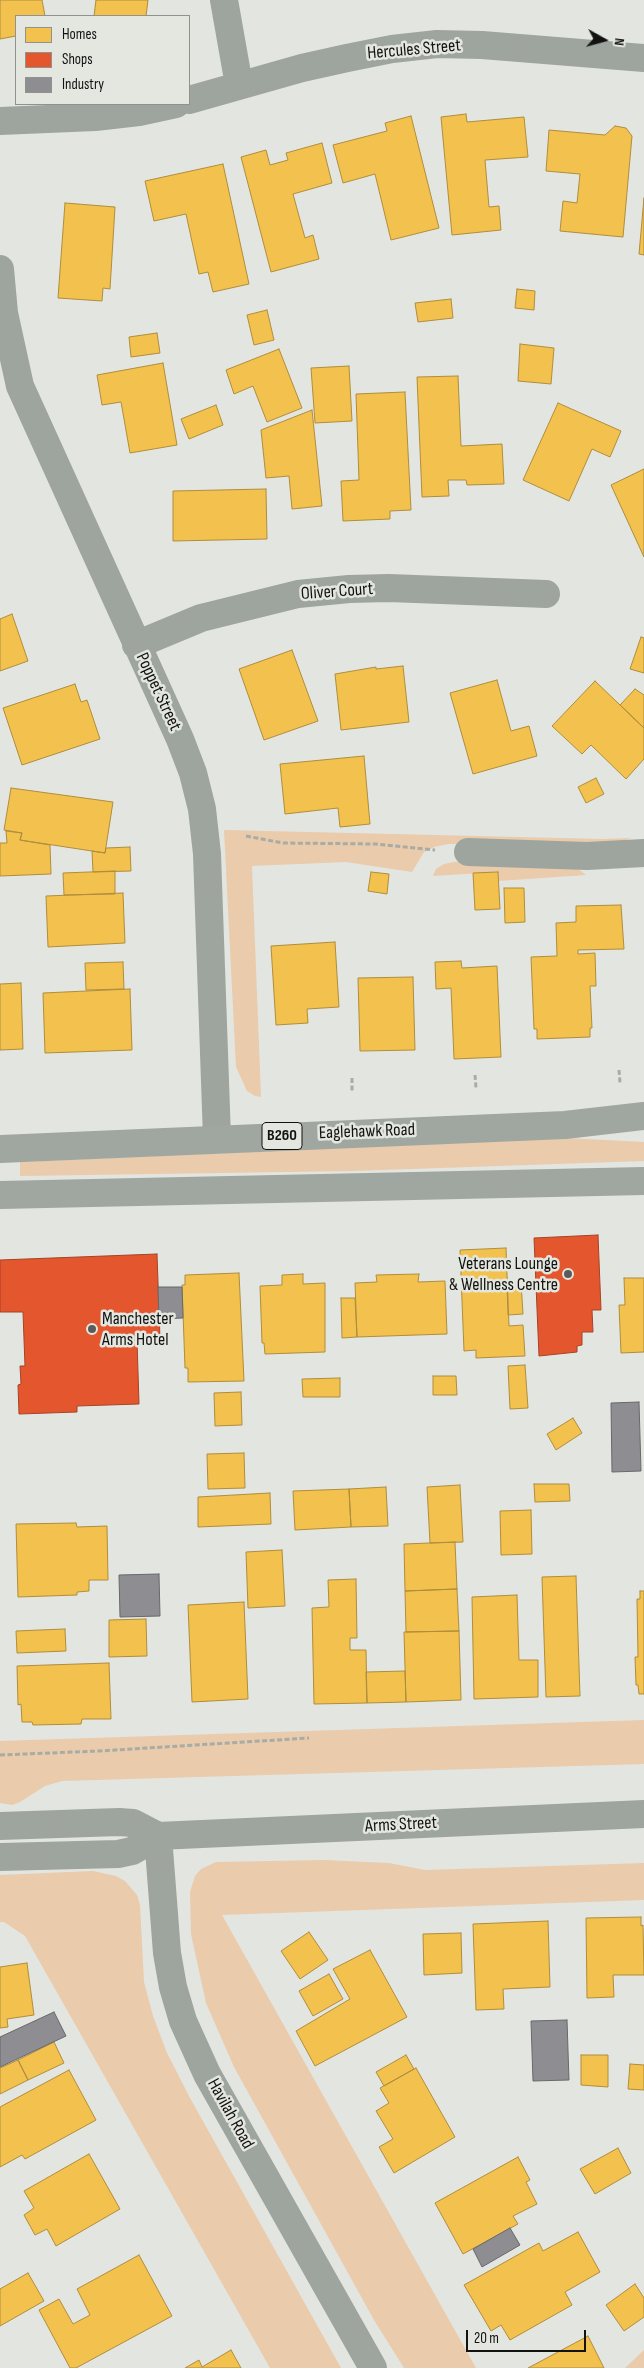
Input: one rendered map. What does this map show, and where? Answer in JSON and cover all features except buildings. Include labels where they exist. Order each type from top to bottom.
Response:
[{"type":"main road","name":"Eaglehawk Road","points":[[0,1148],[565,1125],[644,1116]]},
{"type":"main road","points":[[0,1195],[644,1182]]},
{"type":"street","points":[[224,0],[239,86]]},
{"type":"street","name":"Hercules Street","points":[[190,100],[347,58],[392,49],[437,44],[499,46],[644,58]]},
{"type":"street","points":[[0,121],[95,117],[139,112],[171,105]]},
{"type":"street","name":"Poppet Street","points":[[0,269],[5,315],[20,386],[180,739],[193,773],[202,809],[207,854],[217,1138]]},
{"type":"street","name":"Oliver Court","points":[[136,645],[201,618],[298,594],[348,589],[389,588],[546,594]]},
{"type":"street","points":[[468,852],[587,856],[644,853]]},
{"type":"street","name":"Arms Street","points":[[0,1857],[118,1854],[132,1851],[158,1836],[644,1814]]},
{"type":"street","name":"Arms Street","points":[[0,1826],[119,1822],[139,1826],[158,1836]]},
{"type":"street","name":"Havilah Road","points":[[158,1836],[167,1953],[173,1987],[183,2021],[207,2074],[373,2368]]},
{"type":"path","points":[[246,836],[283,842],[376,844],[468,852]]},
{"type":"path","points":[[619,1070],[620,1084]]},
{"type":"path","points":[[475,1075],[476,1088]]},
{"type":"path","points":[[352,1078],[352,1093]]},
{"type":"path","points":[[0,1755],[309,1738]]},
{"type":"shaded area","points":[[224,830],[602,839],[631,838],[613,845],[448,844],[434,847],[424,852],[412,872],[346,862],[252,866],[261,1097],[247,1091],[236,1067]]},
{"type":"shaded area","points":[[541,861],[578,869],[586,875],[498,881],[497,872],[433,876],[436,869],[444,864],[454,862]]},
{"type":"shaded area","points":[[567,1138],[644,1142],[644,1161],[353,1171],[20,1176],[20,1162]]},
{"type":"shaded area","points":[[644,1720],[644,1764],[62,1781],[45,1786],[12,1805],[0,1803],[0,1741]]},
{"type":"shaded area","points":[[323,1860],[389,1863],[425,1870],[644,1863],[644,1900],[222,1915],[476,2368],[404,2368],[374,2320],[234,2067],[206,2003],[191,1934],[190,1892],[195,1876],[201,1869],[216,1862]]},
{"type":"shaded area","points":[[93,1871],[116,1876],[125,1881],[137,1895],[140,1905],[144,1982],[153,2016],[167,2053],[190,2098],[341,2368],[270,2368],[25,1936],[4,1922],[0,1922],[0,1875]]},
{"type":"shaded area","points":[[644,2350],[644,2368],[625,2368]]},
{"type":"place","name":"Veterans Lounge & Wellness Centre","points":[[568,1274]]},
{"type":"place","name":"Manchester Arms Hotel","points":[[92,1329]]}]
